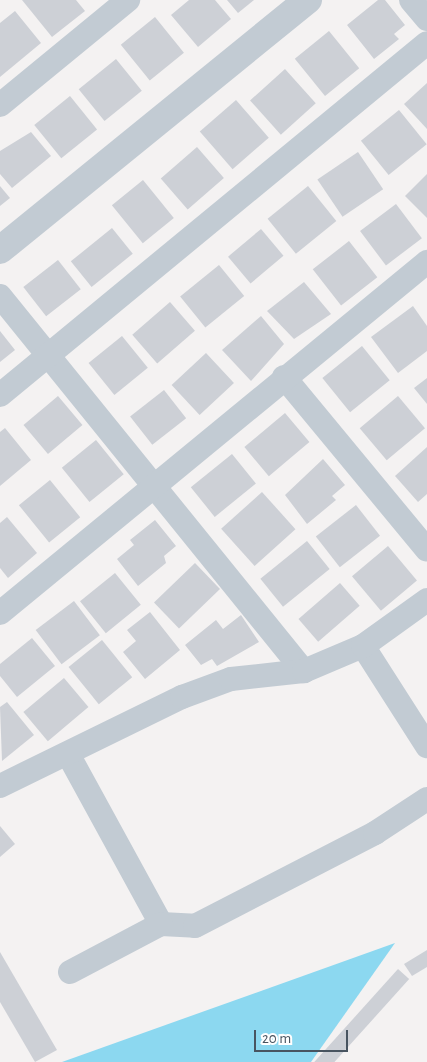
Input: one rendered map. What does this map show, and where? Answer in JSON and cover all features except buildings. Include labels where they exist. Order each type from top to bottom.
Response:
[{"type":"street","points":[[0,105],[128,0]]},
{"type":"street","points":[[0,250],[308,0]]},
{"type":"street","points":[[412,0],[427,19]]},
{"type":"street","points":[[0,394],[427,43]]},
{"type":"street","points":[[0,613],[284,377],[424,271]]},
{"type":"street","points":[[0,296],[304,671]]},
{"type":"street","points":[[284,377],[427,550]]},
{"type":"street","points":[[0,786],[182,697],[231,679],[304,671],[363,646],[427,600]]},
{"type":"street","points":[[363,646],[427,746]]},
{"type":"street","points":[[68,754],[161,924]]},
{"type":"street","points":[[70,972],[161,924],[195,926],[375,833],[427,799]]},
{"type":"water","points":[[395,943],[311,1062],[62,1062]]}]
